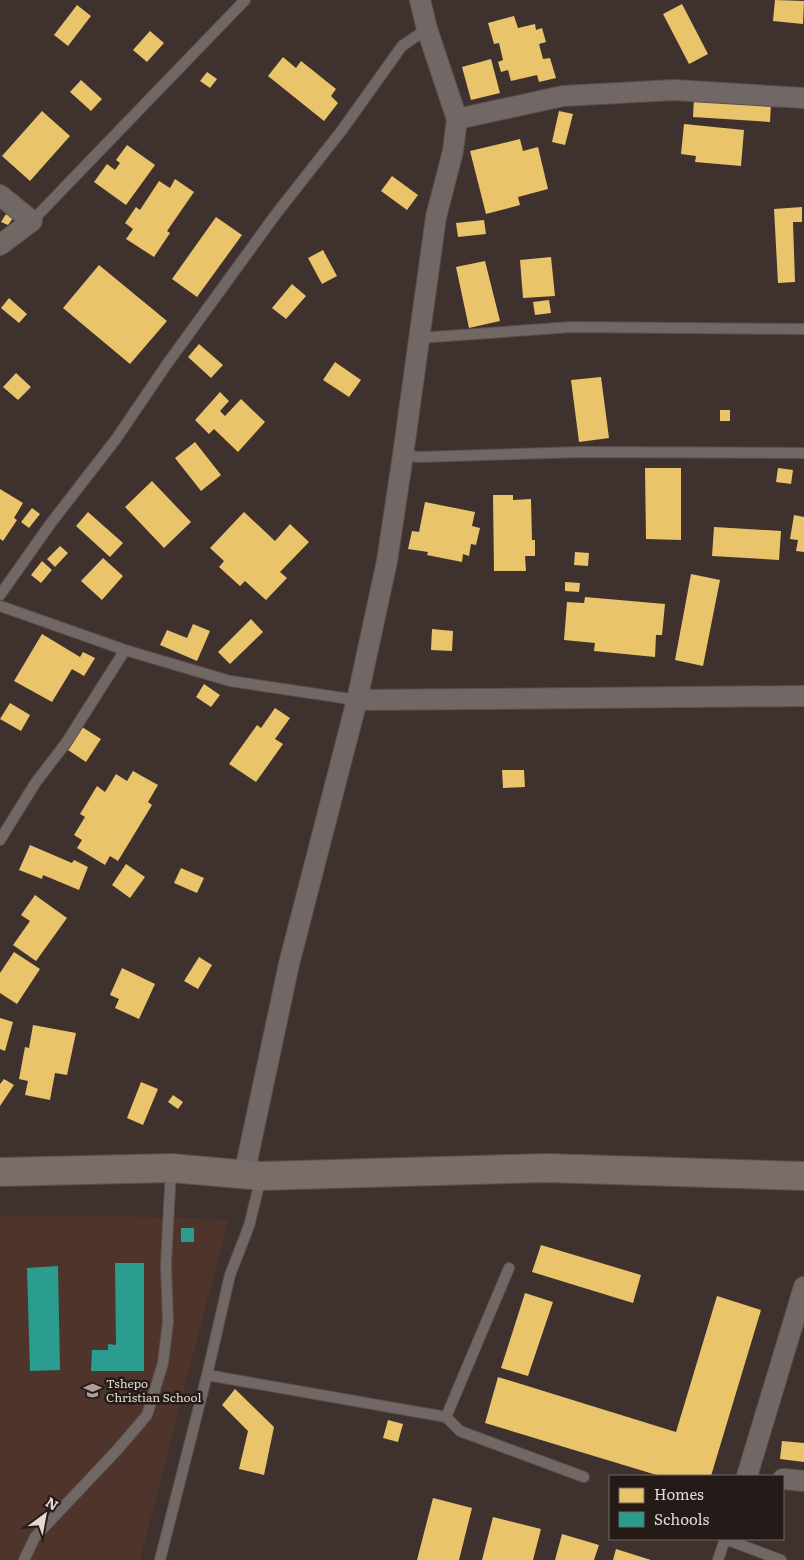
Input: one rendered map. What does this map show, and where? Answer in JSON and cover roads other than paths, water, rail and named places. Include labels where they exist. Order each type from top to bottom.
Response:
[{"type":"main road","points":[[0,1172],[171,1168],[253,1175],[547,1168],[804,1176]]},
{"type":"street","points":[[253,1175],[289,964],[357,700],[387,561],[436,217],[452,151],[457,119],[427,29],[420,0]]},
{"type":"street","points":[[457,119],[563,96],[674,90],[804,98]]},
{"type":"street","points":[[0,194],[32,221],[0,245]]},
{"type":"street","points":[[357,700],[804,696]]},
{"type":"street","points":[[748,1475],[804,1287]]},
{"type":"street","points":[[784,1479],[804,1480]]},
{"type":"lane","points":[[32,221],[245,0]]},
{"type":"lane","points":[[0,595],[51,523],[116,439],[167,364],[276,214],[342,130],[402,46],[427,29]]},
{"type":"lane","points":[[419,338],[572,327],[804,329]]},
{"type":"lane","points":[[403,456],[581,452],[804,453]]},
{"type":"lane","points":[[0,606],[126,650],[230,681],[357,700]]},
{"type":"lane","points":[[0,840],[36,782],[66,743],[126,650]]},
{"type":"lane","points":[[24,1560],[34,1537],[118,1449],[147,1415],[164,1363],[168,1322],[166,1264],[171,1168]]},
{"type":"lane","points":[[160,1560],[208,1375],[230,1275],[249,1226],[253,1175]]},
{"type":"lane","points":[[446,1417],[509,1268]]},
{"type":"lane","points":[[208,1375],[446,1417],[460,1431],[584,1477]]},
{"type":"lane","points":[[718,1560],[725,1540]]},
{"type":"lane","points":[[728,1540],[781,1560]]},
{"type":"place","name":"Tshepo Christian School","points":[[92,1390]]}]
